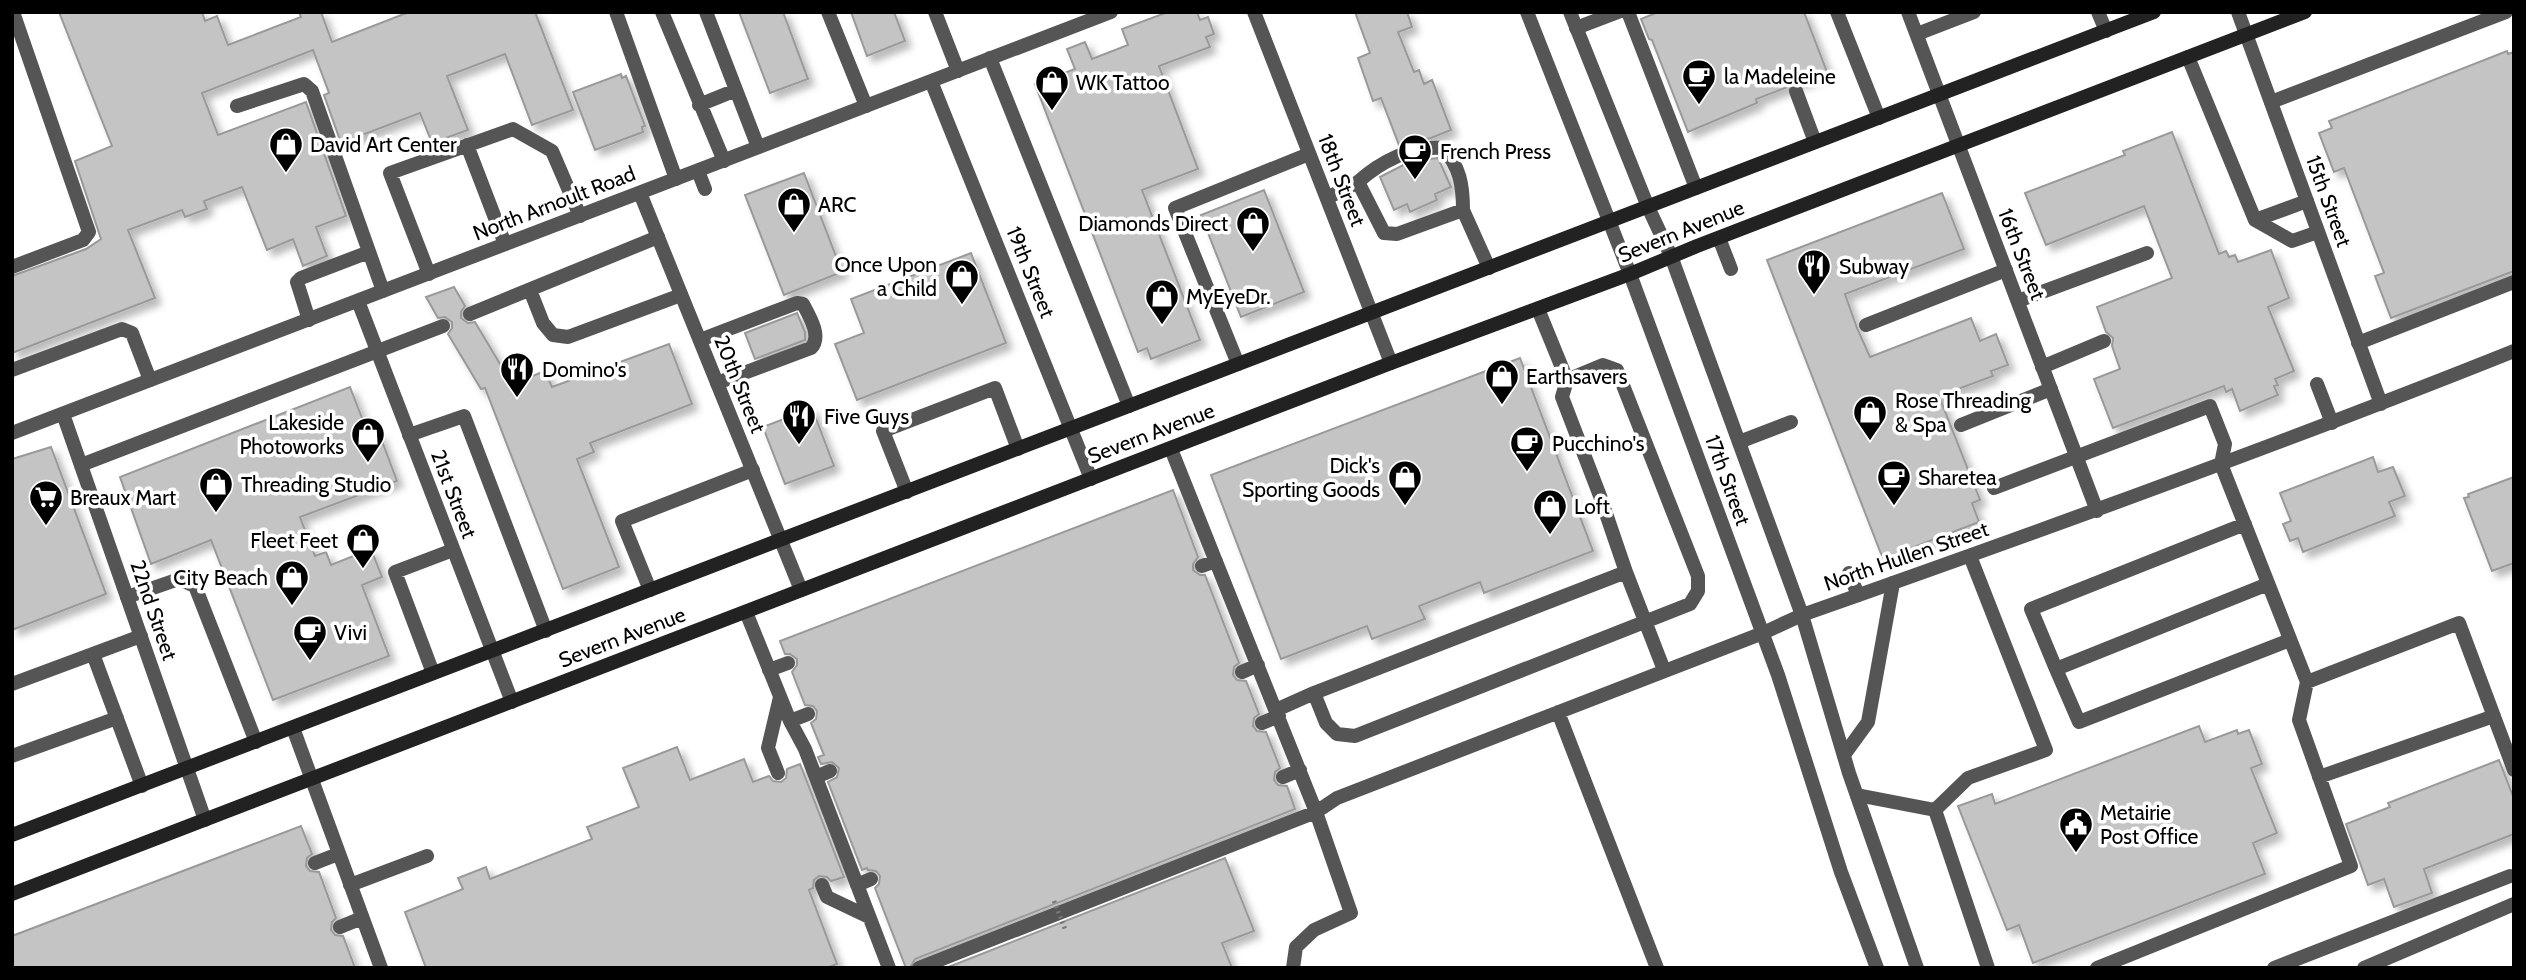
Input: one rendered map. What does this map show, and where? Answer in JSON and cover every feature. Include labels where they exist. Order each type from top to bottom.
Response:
[{"type":"street","points":[[12,267],[83,240],[89,232],[13,12]]},
{"type":"street","points":[[616,12],[676,179]]},
{"type":"street","points":[[662,12],[724,160]]},
{"type":"street","points":[[706,12],[758,147]]},
{"type":"street","points":[[828,12],[866,106]]},
{"type":"street","points":[[934,12],[958,71]]},
{"type":"street","name":"North Arnoult Road","points":[[12,433],[1111,12]]},
{"type":"street","name":"18th Street","points":[[1254,12],[1391,363]]},
{"type":"street","name":"17th Street","points":[[1527,12],[1630,274],[1763,633],[1841,872],[1877,968]]},
{"type":"street","name":"17th Street","points":[[1570,12],[1648,207],[1671,256],[1802,615],[1857,795],[1917,968]]},
{"type":"street","points":[[1576,27],[1618,12]]},
{"type":"street","points":[[1628,12],[1696,188]]},
{"type":"street","points":[[1837,12],[1880,118]]},
{"type":"street","name":"16th Street","points":[[1908,12],[2097,511]]},
{"type":"street","points":[[1917,34],[1974,12]]},
{"type":"street","points":[[2098,12],[2106,31]]},
{"type":"street","name":"Severn Avenue","points":[[12,835],[2154,12]]},
{"type":"street","name":"15th Street","points":[[2238,12],[2381,404]]},
{"type":"street","name":"Severn Avenue","points":[[12,894],[1391,363],[1630,274],[2305,12]]},
{"type":"street","points":[[2271,102],[2506,12]]},
{"type":"street","points":[[2188,57],[2255,220],[2292,241],[2318,232]]},
{"type":"street","points":[[990,58],[1129,406]]},
{"type":"street","name":"19th Street","points":[[931,81],[1091,479]]},
{"type":"street","points":[[236,106],[304,84],[312,90],[383,291]]},
{"type":"street","points":[[699,105],[736,90]]},
{"type":"street","points":[[1796,91],[1815,142]]},
{"type":"street","points":[[429,274],[390,173],[513,129],[552,151],[580,216]]},
{"type":"street","points":[[467,145],[505,244]]},
{"type":"street","points":[[1327,198],[1358,182],[1376,165],[1427,146],[1443,148],[1453,159],[1463,186],[1462,210],[1489,268]]},
{"type":"street","points":[[1238,364],[1175,208],[1309,154]]},
{"type":"street","points":[[698,171],[705,189]]},
{"type":"street","points":[[1358,182],[1384,233],[1397,234],[1462,210]]},
{"type":"street","name":"20th Street","points":[[640,193],[802,590]]},
{"type":"street","points":[[2255,220],[2307,201]]},
{"type":"street","points":[[470,314],[658,237]]},
{"type":"street","points":[[1718,238],[1731,269]]},
{"type":"street","points":[[309,320],[297,282],[301,278],[369,252]]},
{"type":"street","points":[[2018,301],[2147,253]]},
{"type":"street","points":[[1866,325],[2006,270]]},
{"type":"street","points":[[2358,342],[2514,282]]},
{"type":"street","points":[[530,290],[543,323],[553,335],[568,337],[681,295]]},
{"type":"street","name":"21st Street","points":[[358,301],[512,702]]},
{"type":"street","points":[[700,340],[797,303],[803,304],[811,320],[817,341],[811,348],[717,383]]},
{"type":"street","points":[[1538,309],[1567,380],[1562,397],[1664,670]]},
{"type":"street","points":[[81,465],[443,326]]},
{"type":"street","points":[[12,370],[122,329],[132,333],[150,380]]},
{"type":"street","points":[[2042,367],[2104,341]]},
{"type":"street","name":"North Hullen Street","points":[[919,968],[1317,812],[1337,798],[1763,633],[1802,615],[2097,511],[2514,351]]},
{"type":"street","points":[[1314,693],[1326,723],[1336,734],[1355,736],[1689,604],[1698,591],[1698,576],[1617,370],[1603,365],[1567,380]]},
{"type":"street","points":[[2317,384],[2332,423]]},
{"type":"street","points":[[907,492],[883,431],[995,388],[1018,449]]},
{"type":"street","points":[[1961,425],[2051,389]]},
{"type":"street","points":[[1994,488],[2210,406],[2225,444],[2221,464],[2307,682],[2299,720],[2351,866],[2097,968]]},
{"type":"street","name":"22nd Street","points":[[63,414],[205,820]]},
{"type":"street","points":[[409,435],[464,416],[546,631]]},
{"type":"street","points":[[1739,442],[1791,422]]},
{"type":"street","points":[[1171,449],[1187,509],[1216,561],[1237,612],[1317,812],[1351,913],[1314,930],[1296,947],[1293,968]]},
{"type":"street","points":[[650,590],[622,521],[753,470]]},
{"type":"street","points":[[2245,524],[2031,609],[2079,722],[2290,640]]},
{"type":"street","points":[[433,673],[395,572],[453,550]]},
{"type":"street","points":[[1935,810],[1968,778],[2046,750],[1970,556]]},
{"type":"street","points":[[1202,566],[1216,561]]},
{"type":"street","points":[[1262,723],[1314,693],[1626,572]]},
{"type":"street","points":[[1849,573],[1858,595]]},
{"type":"street","points":[[127,597],[179,579],[195,586],[256,742]]},
{"type":"street","points":[[1844,755],[1868,722],[1893,583]]},
{"type":"street","points":[[2056,669],[2269,584]]},
{"type":"street","points":[[746,612],[790,721],[805,749],[889,968]]},
{"type":"street","points":[[1222,618],[1237,612]]},
{"type":"street","points":[[2307,682],[2459,623],[2514,770]]},
{"type":"street","points":[[12,684],[141,636]]},
{"type":"street","points":[[93,654],[142,786]]},
{"type":"street","points":[[769,670],[788,663]]},
{"type":"street","points":[[1242,672],[1258,665]]},
{"type":"street","points":[[778,773],[768,748],[780,697]]},
{"type":"street","points":[[1558,712],[1657,968]]},
{"type":"street","points":[[790,721],[808,714]]},
{"type":"street","points":[[2319,777],[2494,716]]},
{"type":"street","points":[[12,757],[117,719]]},
{"type":"street","points":[[293,728],[381,968]]},
{"type":"street","points":[[1283,777],[1300,770]]},
{"type":"street","points":[[816,778],[830,771]]},
{"type":"street","points":[[1857,795],[1935,810]]},
{"type":"street","points":[[1935,810],[1988,968]]},
{"type":"street","points":[[836,831],[850,824]]},
{"type":"street","points":[[315,863],[338,854]]},
{"type":"street","points":[[350,885],[427,856]]},
{"type":"street","points":[[2274,968],[2510,876]]},
{"type":"street","points":[[857,885],[871,879]]},
{"type":"street","points":[[822,885],[827,897],[869,917]]},
{"type":"street","points":[[2364,968],[2514,904]]},
{"type":"street","points":[[340,927],[362,918]]},
{"type":"street","points":[[878,939],[892,933]]},
{"type":"path","points":[[1054,901],[1065,929]]},
{"type":"building","points":[[59,12],[202,12],[205,21],[217,16],[228,45],[301,17],[299,12],[321,12],[332,42],[409,12],[535,12],[573,110],[532,125],[505,54],[447,76],[468,130],[432,143],[420,113],[341,143],[324,95],[329,93],[313,50],[202,93],[218,135],[306,102],[346,216],[316,227],[327,256],[303,266],[293,239],[267,250],[242,187],[204,201],[207,209],[185,217],[182,210],[128,230],[155,298],[12,353],[12,276],[86,249],[101,239],[75,161],[112,146]]},
{"type":"building","points":[[739,12],[783,12],[808,79],[770,93]]},
{"type":"building","points":[[851,12],[894,12],[905,41],[867,56]]},
{"type":"building","points":[[1168,12],[1197,12],[1200,20],[1208,17],[1214,34],[1206,37],[1210,47],[1159,66],[1198,169],[1142,190],[1200,340],[1151,359],[1147,348],[1138,352],[1035,84],[1075,69],[1067,49],[1085,42],[1092,59],[1128,45],[1122,29]]},
{"type":"building","points":[[1355,12],[1407,12],[1412,27],[1398,32],[1414,72],[1419,70],[1424,84],[1432,80],[1451,130],[1431,138],[1399,145],[1381,98],[1373,101],[1358,58],[1370,53]]},
{"type":"building","points":[[1658,12],[1804,12],[1827,72],[1800,82],[1792,82],[1788,87],[1756,99],[1757,103],[1688,132],[1641,19]]},
{"type":"building","points":[[2507,51],[2508,54],[2514,52],[2514,271],[2391,318],[2375,276],[2384,273],[2344,168],[2334,172],[2319,133],[2332,128],[2329,121]]},
{"type":"building","points":[[621,74],[622,78],[626,76],[645,126],[642,127],[643,132],[595,150],[573,92]]},
{"type":"building","points":[[2172,132],[2219,254],[2226,251],[2229,257],[2235,255],[2238,262],[2271,250],[2289,298],[2268,307],[2294,371],[2275,379],[2278,385],[2274,386],[2278,395],[2240,411],[2232,389],[2226,392],[2224,386],[2113,428],[2094,379],[2120,369],[2112,346],[2113,338],[2106,332],[2097,307],[2172,278],[2144,206],[2046,245],[2025,193],[2125,155],[2123,151]]},
{"type":"building","name":"French Press","points":[[1438,158],[1451,187],[1435,194],[1437,200],[1410,212],[1407,204],[1394,210],[1380,177],[1411,161]]},
{"type":"building","name":"ARC","points":[[804,173],[842,272],[784,295],[745,195]]},
{"type":"building","name":"Diamonds Direct","points":[[1264,190],[1304,292],[1241,317],[1201,215]]},
{"type":"building","points":[[1942,193],[1964,249],[1845,294],[1857,328],[1870,357],[1971,318],[1980,341],[1996,334],[2008,365],[1991,371],[1993,376],[1939,396],[1980,500],[1972,503],[1979,522],[1883,559],[1767,260]]},
{"type":"building","points":[[971,253],[1006,343],[857,400],[835,344],[864,333],[851,299]]},
{"type":"building","points":[[454,287],[465,306],[461,318],[468,323],[475,322],[512,384],[545,371],[552,387],[669,344],[692,404],[590,443],[594,452],[577,459],[619,567],[563,589],[485,388],[481,389],[448,334],[452,322],[445,317],[438,318],[426,297]]},
{"type":"building","points":[[797,313],[805,332],[805,340],[755,359],[745,333]]},
{"type":"building","points":[[1520,358],[1593,551],[1484,593],[1480,582],[1419,606],[1425,619],[1372,639],[1367,626],[1281,659],[1211,475]]},
{"type":"building","points":[[350,387],[369,436],[379,433],[397,481],[300,517],[315,556],[326,552],[331,565],[371,549],[382,577],[362,585],[389,656],[273,700],[211,540],[151,564],[120,477]]},
{"type":"building","name":"Five Guys","points":[[812,408],[834,466],[785,484],[763,427]]},
{"type":"building","name":"Breaux Mart","points":[[51,447],[106,594],[12,630],[12,459]]},
{"type":"building","points":[[2373,457],[2378,472],[2393,467],[2405,496],[2389,502],[2395,516],[2303,552],[2298,538],[2290,541],[2283,524],[2291,521],[2280,493]]},
{"type":"building","points":[[2514,477],[2514,563],[2492,571],[2464,498],[2469,497],[2468,494]]},
{"type":"building","points":[[1173,490],[1198,557],[1193,564],[1193,570],[1205,575],[1239,663],[1234,667],[1233,675],[1237,680],[1246,681],[1259,714],[1254,718],[1253,726],[1257,731],[1266,732],[1280,768],[1275,772],[1274,780],[1278,785],[1287,786],[1295,809],[915,959],[910,968],[906,968],[875,888],[879,884],[880,876],[876,871],[867,868],[862,870],[828,782],[837,777],[839,768],[832,762],[821,764],[818,757],[824,755],[811,723],[816,719],[817,711],[813,706],[805,705],[792,672],[797,665],[797,659],[785,654],[780,641]]},
{"type":"building","points":[[2199,726],[2205,742],[2237,730],[2238,734],[2249,730],[2262,764],[2251,768],[2277,833],[2253,843],[2265,874],[2033,963],[2019,925],[2007,930],[1958,806],[1992,794],[1995,804]]},
{"type":"building","points":[[677,747],[690,780],[744,759],[753,782],[769,776],[773,781],[781,782],[786,778],[787,769],[800,764],[844,877],[831,881],[827,877],[819,876],[809,890],[837,964],[826,968],[426,968],[405,912],[463,889],[458,878],[486,867],[490,879],[592,839],[587,827],[639,807],[623,768]]},
{"type":"building","points":[[2499,760],[2514,799],[2514,834],[2424,869],[2432,893],[2394,907],[2384,879],[2368,885],[2346,824],[2390,807],[2388,803]]},
{"type":"building","points":[[301,826],[312,854],[307,858],[306,866],[310,871],[319,872],[336,918],[332,922],[331,930],[335,935],[343,936],[355,968],[12,968],[12,936]]},
{"type":"building","points":[[1225,858],[1254,931],[1222,943],[1232,968],[946,968]]},
{"type":"place","name":"la Madeleine","points":[[1699,106]]},
{"type":"place","name":"WK Tattoo","points":[[1052,112]]},
{"type":"place","name":"David Art Center","points":[[286,174]]},
{"type":"place","name":"French Press","points":[[1415,181]]},
{"type":"place","name":"ARC","points":[[794,234]]},
{"type":"place","name":"Diamonds Direct","points":[[1253,253]]},
{"type":"place","name":"Subway","points":[[1814,296]]},
{"type":"place","name":"Once Upon a Child","points":[[962,306]]},
{"type":"place","name":"MyEyeDr.","points":[[1162,326]]},
{"type":"place","name":"Domino's","points":[[517,399]]},
{"type":"place","name":"Earthsavers","points":[[1502,406]]},
{"type":"place","name":"Rose Threading & Spa","points":[[1870,442]]},
{"type":"place","name":"Five Guys","points":[[799,446]]},
{"type":"place","name":"Lakeside Photoworks","points":[[368,464]]},
{"type":"place","name":"Pucchino's","points":[[1527,473]]},
{"type":"place","name":"Dick's Sporting Goods","points":[[1405,507]]},
{"type":"place","name":"Sharetea","points":[[1894,507]]},
{"type":"place","name":"Threading Studio","points":[[216,514]]},
{"type":"place","name":"Breaux Mart","points":[[46,527]]},
{"type":"place","name":"Loft","points":[[1550,536]]},
{"type":"place","name":"Fleet Feet","points":[[363,570]]},
{"type":"place","name":"City Beach","points":[[292,607]]},
{"type":"place","name":"Vivi","points":[[310,662]]},
{"type":"place","name":"Metairie Post Office","points":[[2076,854]]}]
